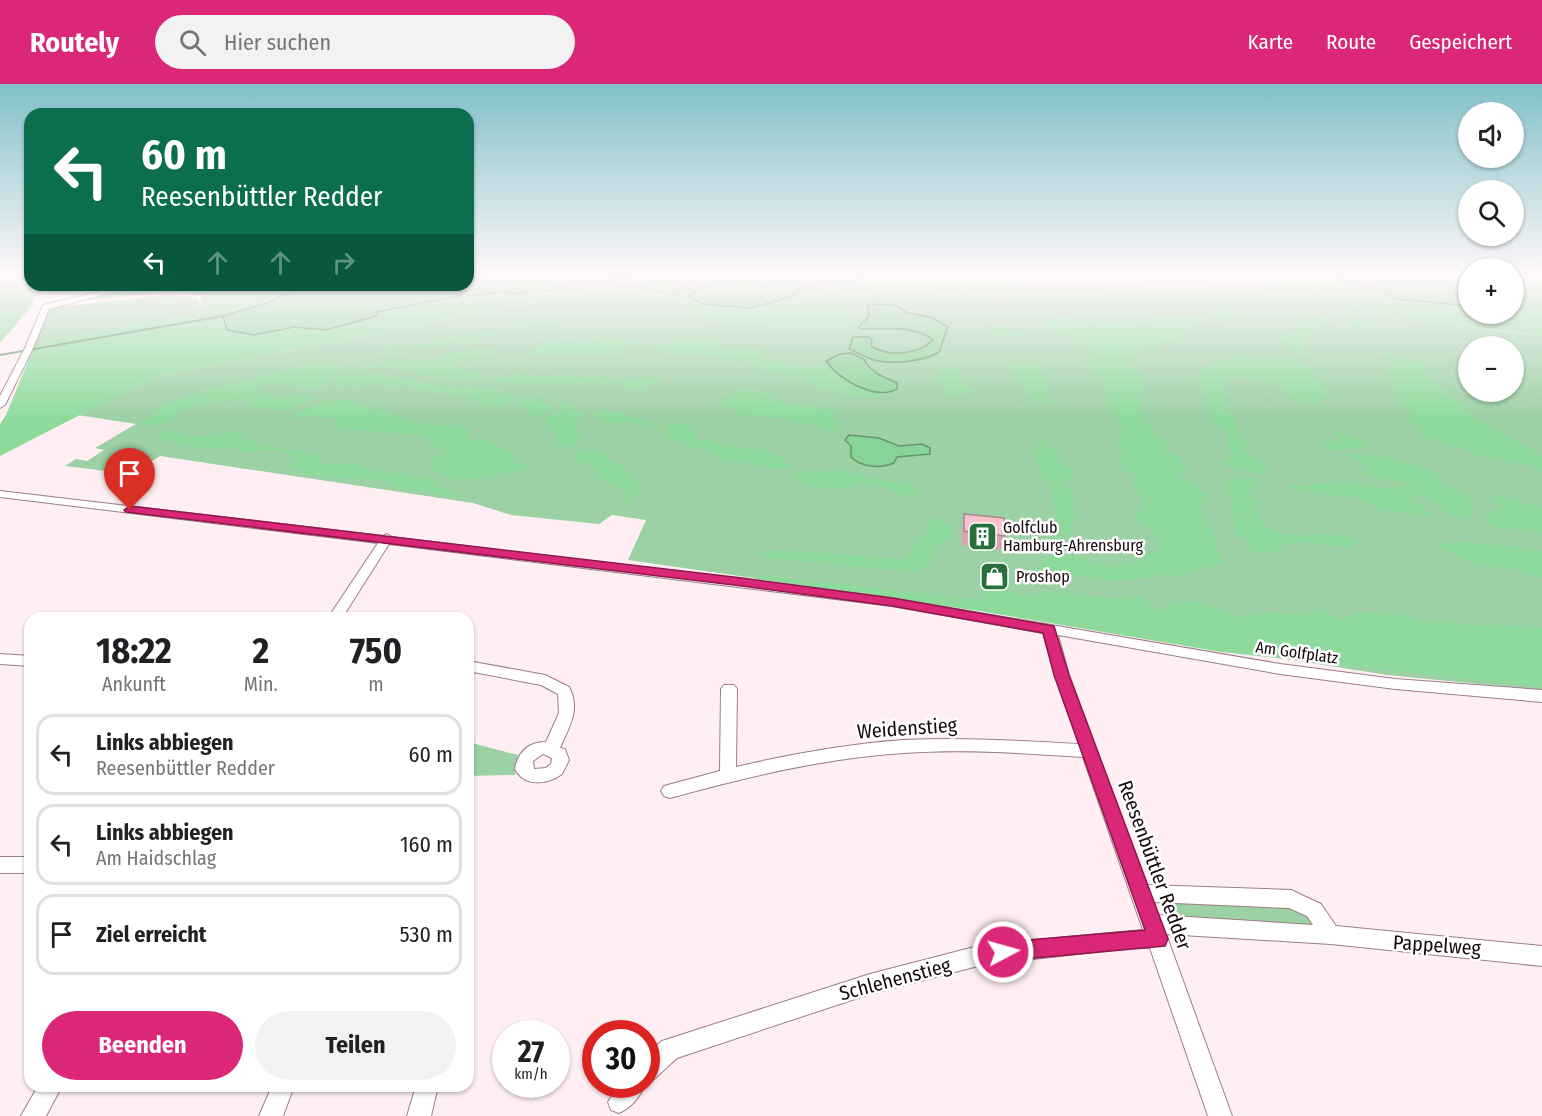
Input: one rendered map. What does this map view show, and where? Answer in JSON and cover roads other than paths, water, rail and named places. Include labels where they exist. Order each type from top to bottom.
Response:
[{"type":"street","points":[[0,405],[39,324]]},
{"type":"street","name":"Am Golfplatz","points":[[0,494],[387,538],[892,602],[1280,669],[1395,684],[1542,696]]},
{"type":"street","points":[[338,612],[387,538]]},
{"type":"street","name":"Reesenbüttler Redder","points":[[1049,630],[1062,675],[1220,1116]]},
{"type":"street","points":[[0,659],[24,661]]},
{"type":"street","points":[[474,667],[545,680],[564,691],[568,702],[566,713],[550,749]]},
{"type":"street","points":[[728,775],[729,689]]},
{"type":"street","name":"Weidenstieg","points":[[670,792],[728,775],[795,760],[878,749],[985,745],[1091,751]]},
{"type":"street","points":[[0,865],[24,865]]},
{"type":"street","points":[[1142,893],[1291,899],[1314,910],[1331,935]]},
{"type":"street","name":"Pappelweg","points":[[1155,932],[1331,935],[1542,956]]},
{"type":"street","name":"Schlehenstieg","points":[[660,1058],[670,1049],[870,984],[982,955],[1130,939],[1155,932]]},
{"type":"street","points":[[33,1116],[47,1092]]},
{"type":"street","points":[[271,1116],[281,1092]]},
{"type":"street","points":[[419,1116],[426,1092]]},
{"type":"street","points":[[619,1101],[622,1098]]},
{"type":"waterway","points":[[0,355],[176,324]]},
{"type":"place","name":"Golfclub Hamburg-Ahrensburg","points":[[982,536]]},
{"type":"place","name":"Proshop","points":[[995,576]]}]
